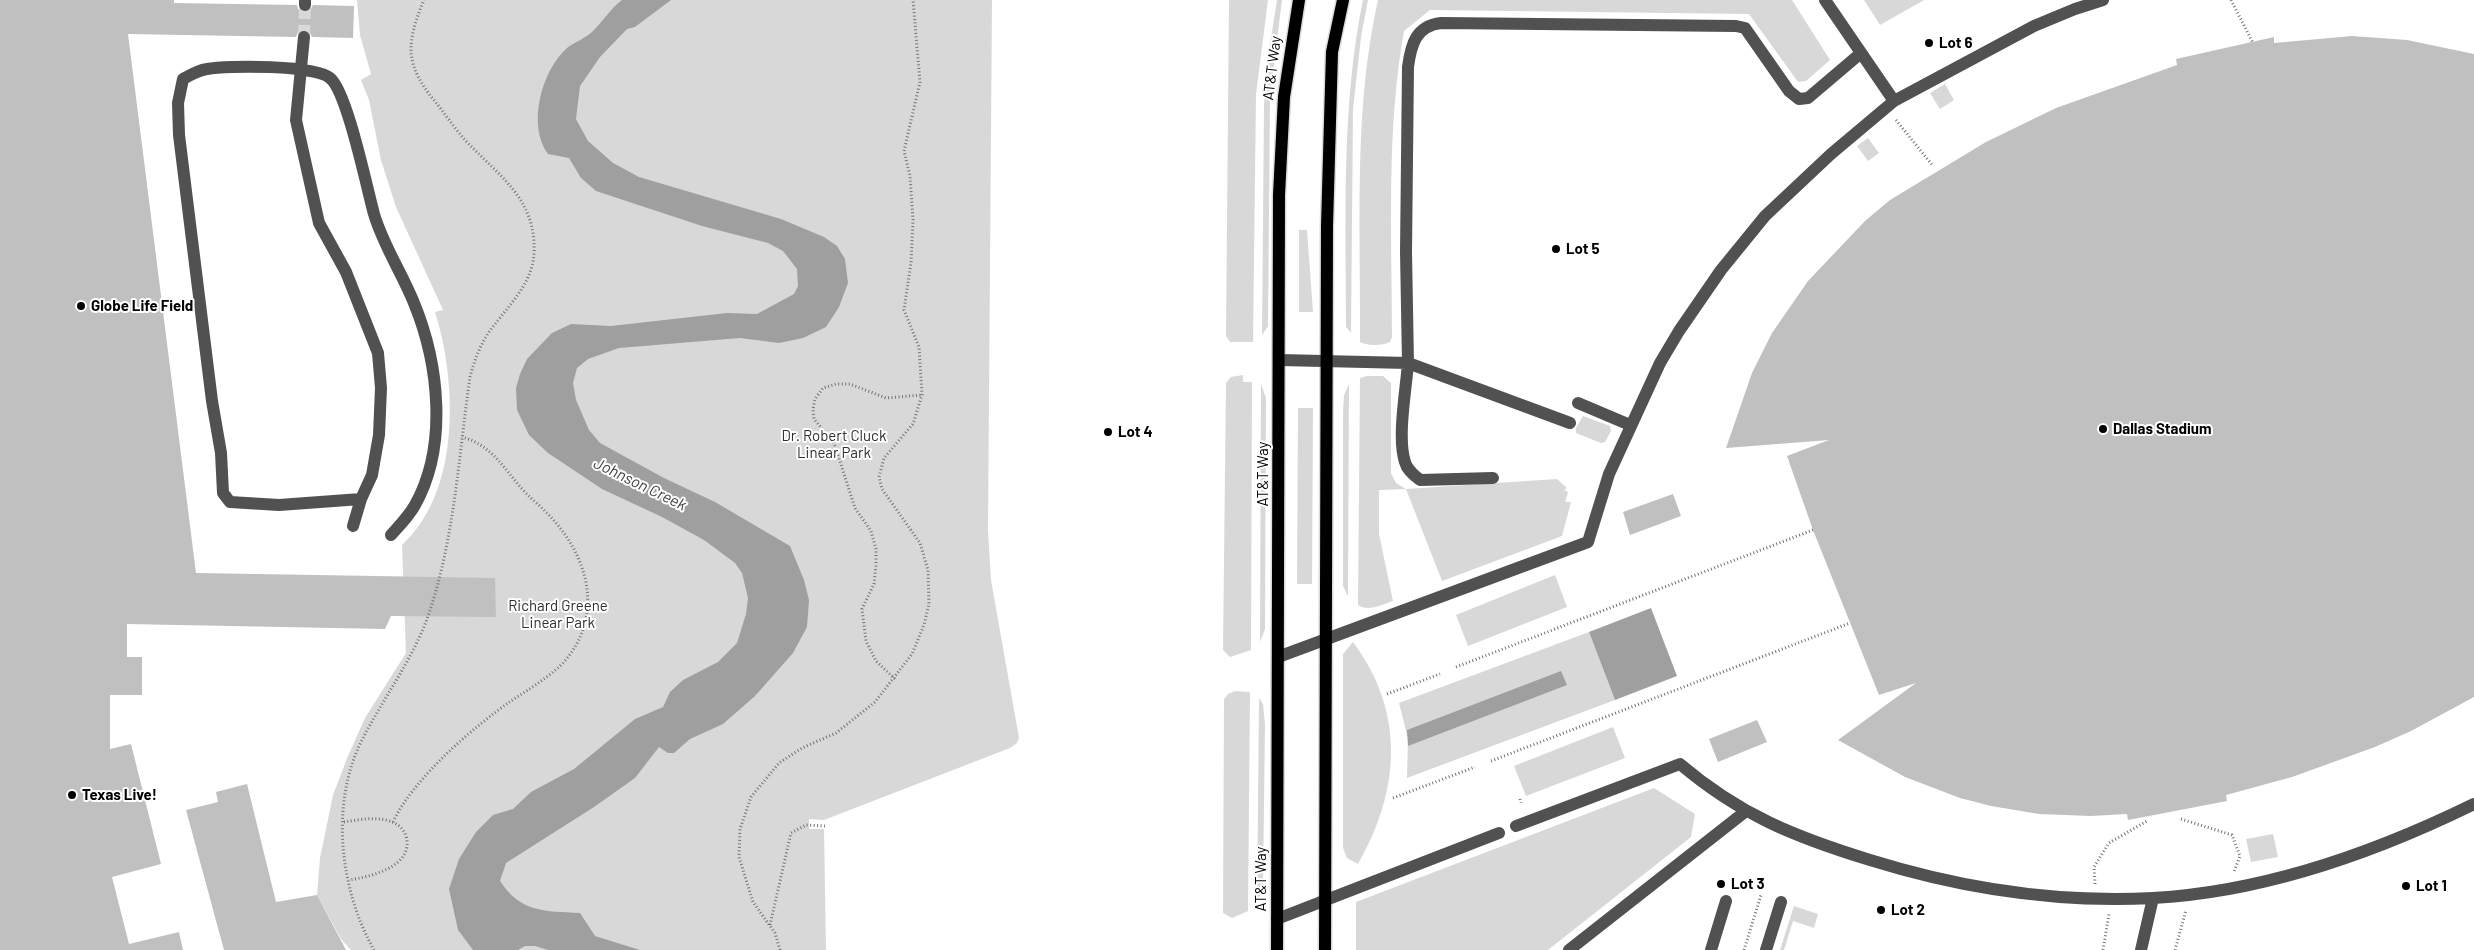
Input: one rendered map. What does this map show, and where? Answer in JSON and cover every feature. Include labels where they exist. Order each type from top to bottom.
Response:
[{"type":"main road","name":"AT&T Way","points":[[1277,950],[1279,195],[1284,97],[1298,0]]},
{"type":"main road","points":[[1325,950],[1327,226],[1332,52],[1343,0]]},
{"type":"lane","points":[[1825,0],[1861,52],[1890,104]]},
{"type":"lane","points":[[1278,657],[1588,542],[1609,474],[1630,424],[1660,363],[1679,331],[1741,243],[1797,186],[1890,104],[2034,26],[2103,0]]},
{"type":"lane","points":[[1493,478],[1420,480],[1412,475],[1405,463],[1402,443],[1408,363],[1406,252],[1408,66],[1412,44],[1416,37],[1426,27],[1441,23],[1736,26],[1745,28],[1789,91],[1799,99],[1808,98],[1861,52]]},
{"type":"lane","points":[[304,37],[296,120],[319,223],[346,272],[378,353],[381,388],[379,435],[372,475],[361,499],[354,526]]},
{"type":"lane","points":[[361,499],[280,505],[230,502],[222,493],[221,453],[212,401],[179,135],[178,103],[183,79],[207,69],[300,69],[330,78],[338,88],[375,217],[414,303],[431,360],[435,409],[429,469],[416,504],[391,534]]},
{"type":"lane","points":[[1280,360],[1408,363],[1570,423]]},
{"type":"lane","points":[[1578,403],[1630,424]]},
{"type":"lane","points":[[1516,826],[1680,764],[1712,790],[1746,811],[1796,835],[1855,855],[1928,876],[1973,886],[2062,897],[2153,898],[2218,890],[2308,870],[2393,842],[2474,804]]},
{"type":"lane","points":[[1569,950],[1746,811]]},
{"type":"lane","points":[[1277,919],[1499,833]]},
{"type":"lane","points":[[2141,950],[2153,898]]},
{"type":"lane","points":[[1711,950],[1726,901]]},
{"type":"lane","points":[[1766,950],[1781,902]]},
{"type":"path","points":[[780,950],[775,933],[753,902],[739,857],[740,829],[751,797],[779,763],[802,748],[827,738],[854,720],[875,702],[895,679],[912,654],[924,625],[929,604],[930,582],[920,543],[914,531],[882,489],[880,470],[884,458],[913,424],[922,395],[920,347],[904,310],[912,263],[913,220],[910,176],[904,152],[920,82],[913,0]]},
{"type":"path","points":[[2230,0],[2253,43]]},
{"type":"path","points":[[1890,104],[1933,166]]},
{"type":"path","points":[[895,679],[876,661],[866,641],[862,609],[874,584],[876,548],[870,531],[855,508],[834,443],[814,419],[813,409],[815,400],[823,388],[836,384],[850,384],[886,398],[922,395]]},
{"type":"path","points":[[393,822],[410,794],[469,735],[562,663],[580,636],[586,619],[588,603],[585,574],[570,539],[562,527],[524,491],[492,452],[473,440],[462,437]]},
{"type":"path","points":[[1456,667],[1813,530]]},
{"type":"path","points":[[1491,761],[1850,623]]},
{"type":"path","points":[[1387,694],[1440,674]]},
{"type":"path","points":[[1393,798],[1475,767]]},
{"type":"path","points":[[344,822],[376,819],[393,822],[400,827],[407,845],[403,855],[387,869],[364,878],[349,880]]},
{"type":"path","points":[[2180,819],[2232,835],[2240,856],[2230,880]]},
{"type":"path","points":[[2101,890],[2096,885],[2094,866],[2109,843],[2147,821]]},
{"type":"path","points":[[770,926],[791,833],[806,825],[825,826]]},
{"type":"path","points":[[1744,950],[1761,896]]},
{"type":"path","points":[[2175,950],[2187,905]]},
{"type":"path","points":[[2103,950],[2110,910]]},
{"type":"green space","points":[[357,0],[992,0],[988,530],[991,580],[1019,738],[1017,743],[1010,748],[824,820],[809,819],[809,829],[824,829],[826,950],[351,950],[341,939],[317,895],[320,858],[333,795],[365,718],[406,653],[402,545],[421,522],[435,496],[444,466],[449,434],[450,402],[447,370],[435,312],[443,310],[396,207],[381,160],[369,100],[361,80],[371,74],[360,35]]},
{"type":"green space","points":[[1229,0],[1268,0],[1256,94],[1253,342],[1230,342],[1226,336]]},
{"type":"green space","points":[[1277,0],[1282,0],[1270,97],[1268,326],[1262,335],[1264,105],[1268,57]]},
{"type":"green space","points":[[1363,0],[1368,0],[1361,37],[1353,109],[1351,333],[1346,327],[1346,163],[1351,81]]},
{"type":"green space","points":[[1378,0],[1792,0],[1830,60],[1806,81],[1798,82],[1749,14],[1430,10],[1404,31],[1398,69],[1392,145],[1392,337],[1390,342],[1371,345],[1360,342],[1360,170],[1365,84]]},
{"type":"green space","points":[[1864,0],[1924,0],[1880,25]]},
{"type":"green space","points":[[1945,84],[1954,100],[1940,109],[1930,93]]},
{"type":"green space","points":[[1868,138],[1879,153],[1868,161],[1857,146]]},
{"type":"green space","points":[[1299,230],[1307,230],[1313,312],[1299,312]]},
{"type":"green space","points":[[1243,375],[1243,382],[1252,382],[1251,650],[1230,657],[1223,650],[1226,383],[1231,377]]},
{"type":"green space","points":[[1383,376],[1391,383],[1391,473],[1396,483],[1406,489],[1379,490],[1379,534],[1393,601],[1366,608],[1358,605],[1360,378]]},
{"type":"green space","points":[[1261,384],[1266,398],[1265,629],[1260,642]]},
{"type":"green space","points":[[1349,384],[1348,596],[1343,586],[1343,412],[1344,395]]},
{"type":"green space","points":[[1298,408],[1313,408],[1312,584],[1297,584]]},
{"type":"green space","points":[[1583,416],[1610,426],[1611,431],[1605,442],[1601,443],[1576,433],[1576,428]]},
{"type":"green space","points":[[1557,479],[1567,488],[1564,490],[1568,492],[1565,502],[1571,502],[1562,536],[1442,581],[1406,489]]},
{"type":"green space","points":[[1555,575],[1567,607],[1468,646],[1456,615]]},
{"type":"green space","points":[[1589,632],[1615,700],[1407,778],[1408,739],[1399,703]]},
{"type":"green space","points":[[1353,642],[1370,669],[1382,696],[1389,724],[1391,752],[1389,780],[1382,808],[1372,836],[1358,864],[1347,858],[1343,848],[1343,654]]},
{"type":"green space","points":[[1235,691],[1250,692],[1248,911],[1232,918],[1223,913],[1224,699],[1228,694]]},
{"type":"green space","points":[[1259,698],[1263,704],[1265,724],[1263,886],[1257,905]]},
{"type":"green space","points":[[1613,727],[1625,758],[1526,796],[1514,766]]},
{"type":"green space","points":[[1654,788],[1695,814],[1691,837],[1548,950],[1356,950],[1356,902]]},
{"type":"green space","points":[[2273,834],[2278,857],[2251,862],[2246,839]]},
{"type":"green space","points":[[1794,906],[1818,914],[1814,928],[1793,921],[1784,950],[1780,950]]},
{"type":"water","name":"Johnson Creek","points":[[622,0],[671,0],[635,27],[627,29],[600,57],[580,86],[576,119],[588,141],[613,163],[639,177],[781,219],[824,237],[837,246],[845,259],[848,283],[839,307],[826,327],[803,338],[779,343],[740,338],[619,348],[588,359],[577,368],[573,383],[576,400],[589,430],[600,443],[664,478],[715,502],[790,546],[804,580],[809,600],[807,627],[793,653],[755,696],[723,724],[690,739],[674,753],[668,753],[659,747],[635,778],[594,807],[506,863],[500,881],[516,899],[525,905],[556,912],[580,913],[595,936],[640,950],[548,950],[535,946],[525,946],[518,950],[473,950],[458,930],[449,889],[459,859],[476,832],[493,815],[513,809],[531,792],[574,769],[635,719],[663,707],[670,692],[683,680],[718,662],[737,643],[746,614],[748,598],[742,573],[735,563],[704,540],[662,517],[602,489],[548,453],[529,435],[517,410],[516,388],[527,359],[552,333],[571,324],[611,326],[727,313],[757,314],[794,294],[798,286],[797,269],[783,251],[768,243],[702,226],[596,191],[581,178],[569,158],[548,154],[538,129],[538,114],[544,84],[550,70],[567,48],[597,27]]},
{"type":"water","points":[[1651,608],[1677,676],[1615,700],[1589,632]]},
{"type":"water","points":[[1561,671],[1567,685],[1408,746],[1407,730]]},
{"type":"building","name":"Globe Life Field","points":[[0,0],[174,0],[174,3],[297,5],[298,9],[305,13],[309,12],[313,5],[354,6],[353,38],[312,37],[309,31],[304,29],[298,32],[296,37],[128,34],[196,573],[495,578],[496,617],[391,616],[385,629],[127,624],[127,657],[142,657],[142,695],[110,695],[110,749],[131,744],[161,864],[112,877],[129,944],[179,932],[183,950],[0,950]]},
{"type":"building","name":"Dallas Stadium","points":[[2352,36],[2407,40],[2474,54],[2474,697],[2411,731],[2375,747],[2292,777],[2226,795],[2227,801],[2128,820],[2127,814],[2091,816],[2039,814],[1991,806],[1960,798],[1905,777],[1838,740],[1916,683],[1879,695],[1813,530],[1787,456],[1829,440],[1726,448],[1752,373],[1772,333],[1808,281],[1865,221],[1890,200],[1986,142],[2056,108],[2177,65],[2176,59],[2274,37],[2274,43]]},
{"type":"building","points":[[1673,494],[1681,516],[1630,535],[1623,512]]},
{"type":"building","points":[[1757,720],[1767,742],[1718,762],[1709,739]]},
{"type":"building","points":[[247,784],[276,902],[317,895],[346,950],[224,950],[186,810],[218,802],[216,792]]},
{"type":"tunnel","points":[[304,37],[305,5]]},
{"type":"place","name":"Lot 6","points":[[1929,43]]},
{"type":"place","name":"Lot 5","points":[[1556,249]]},
{"type":"place","name":"Globe Life Field","points":[[81,306]]},
{"type":"place","name":"Dallas Stadium","points":[[2103,429]]},
{"type":"place","name":"Lot 4","points":[[1108,432]]},
{"type":"place","name":"Texas Live!","points":[[72,795]]},
{"type":"place","name":"Lot 3","points":[[1721,884]]},
{"type":"place","name":"Lot 1","points":[[2406,886]]},
{"type":"place","name":"Lot 2","points":[[1881,910]]},
{"type":"park label","name":"Dr. Robert Cluck Linear Park","points":[[834,444]]},
{"type":"park label","name":"Richard Greene Linear Park","points":[[558,614]]}]
